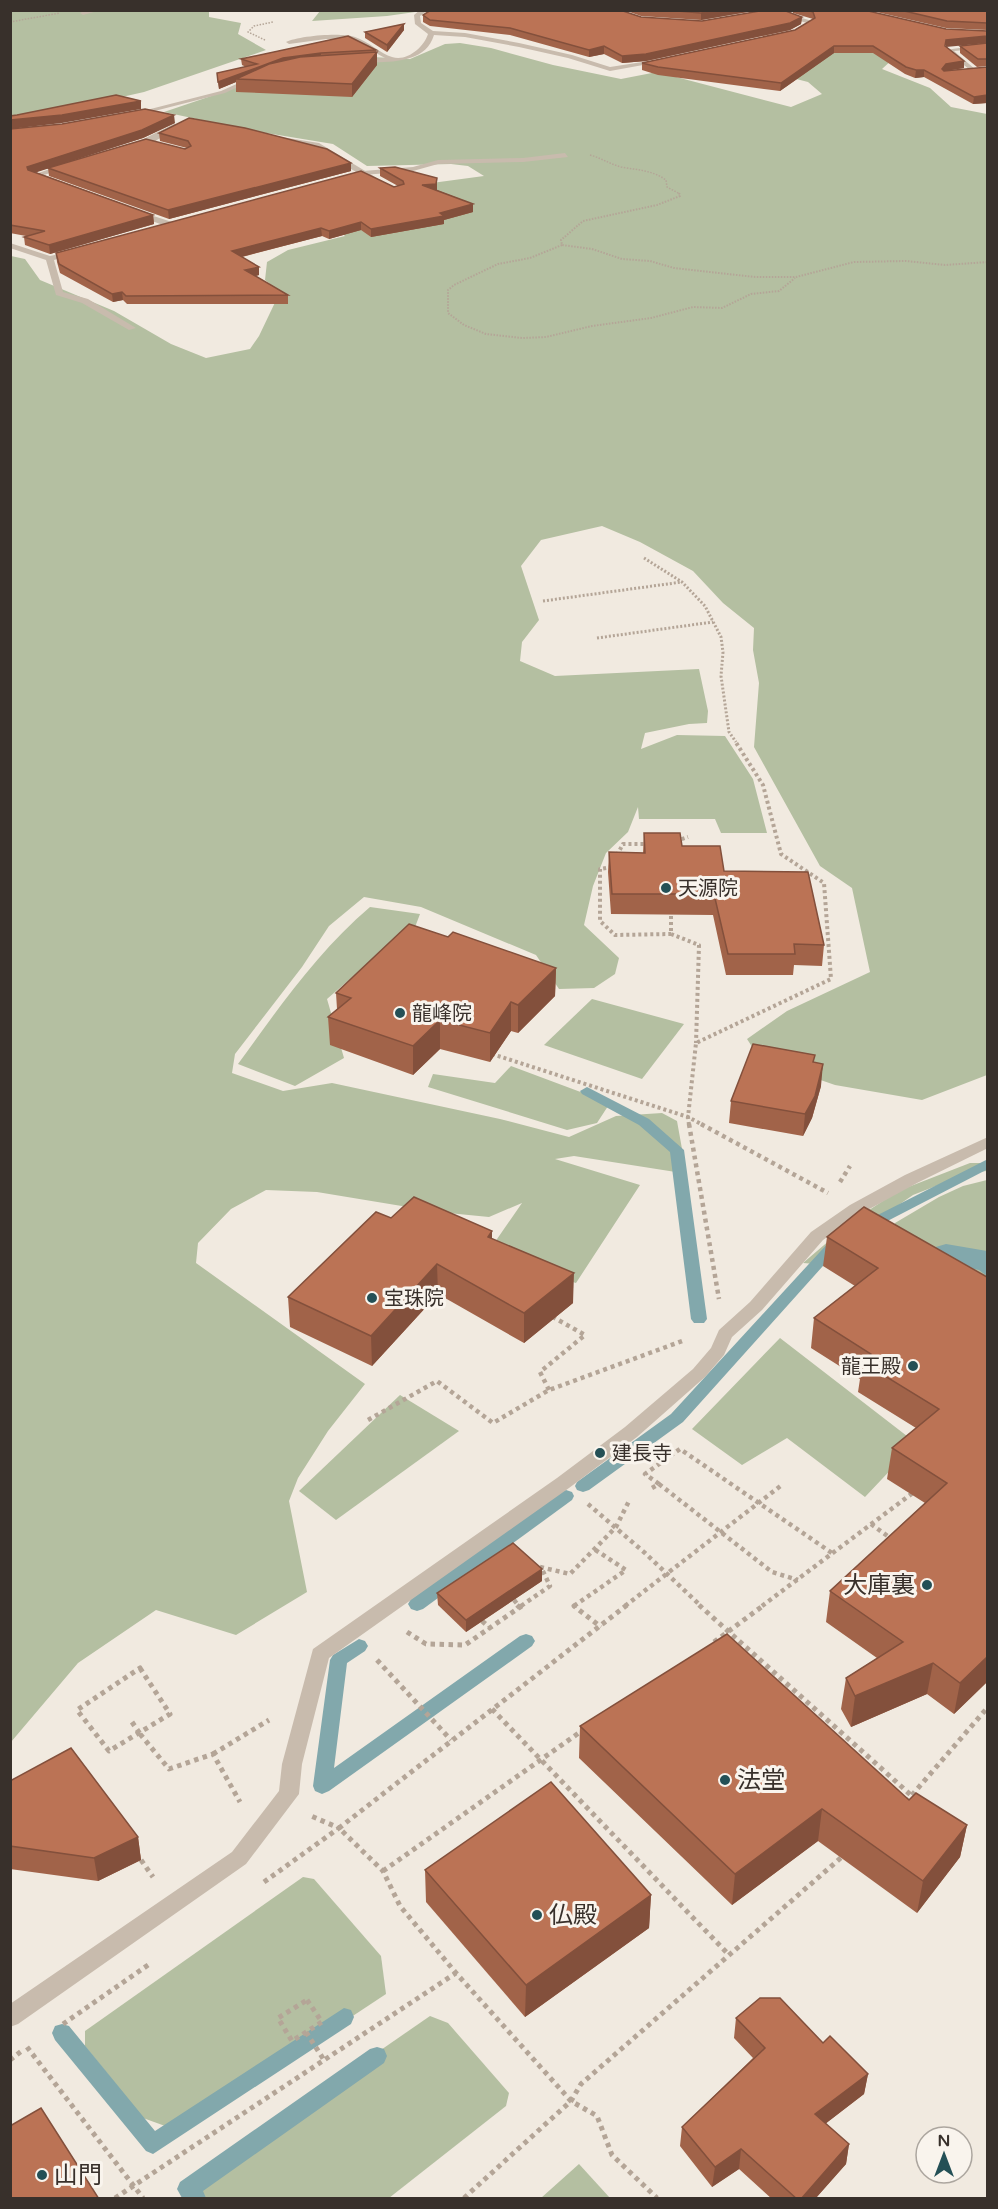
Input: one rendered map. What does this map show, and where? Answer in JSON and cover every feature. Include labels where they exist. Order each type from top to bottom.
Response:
[{"type":"street","points":[[83,13],[98,10]]},
{"type":"street","points":[[425,10],[417,15],[418,24],[431,33],[465,35],[570,56],[610,69],[668,60]]},
{"type":"street","points":[[759,16],[793,10]]},
{"type":"street","points":[[777,12],[810,22],[809,25],[791,34]]},
{"type":"street","points":[[347,61],[407,56],[423,49],[431,39],[431,33]]},
{"type":"street","points":[[289,42],[326,37],[353,38],[391,59]]},
{"type":"street","points":[[964,72],[977,71],[948,50],[987,46]]},
{"type":"street","points":[[119,117],[223,92],[262,75]]},
{"type":"street","points":[[142,112],[167,117]]},
{"type":"street","points":[[124,149],[147,142],[188,121],[178,119]]},
{"type":"street","points":[[264,136],[316,145],[363,174],[381,182]]},
{"type":"street","points":[[147,142],[156,144]]},
{"type":"street","points":[[352,177],[413,169],[438,162],[523,160],[565,155]]},
{"type":"street","points":[[57,184],[34,176],[80,162]]},
{"type":"street","points":[[124,208],[169,224]]},
{"type":"street","points":[[158,228],[181,221]]},
{"type":"street","points":[[10,245],[50,259],[83,249]]},
{"type":"street","points":[[50,259],[59,293],[85,301],[132,328]]},
{"type":"street","points":[[10,2017],[239,1858],[289,1794],[292,1764],[320,1654],[563,1483],[631,1432],[699,1373],[718,1351],[725,1334],[756,1306],[817,1236],[856,1209],[941,1162],[987,1142]]},
{"type":"path","points":[[10,22],[63,13]]},
{"type":"path","points":[[562,245],[561,240],[583,221],[631,208],[657,205],[678,198],[680,194],[667,187],[666,180],[656,173],[618,166],[590,154],[565,155]]},
{"type":"path","points":[[796,277],[779,291],[751,294],[722,308],[693,307],[651,318],[592,326],[546,337],[522,338],[486,334],[470,328],[447,313],[448,290],[454,285],[498,264],[530,258],[562,245],[592,249],[622,259],[650,261],[674,268],[755,277],[796,277],[854,262],[906,261],[945,265],[987,262]]},
{"type":"path","points":[[644,558],[682,582],[705,606],[721,637],[723,652],[721,676],[729,732],[763,785],[781,854],[824,883],[831,979],[696,1043]]},
{"type":"path","points":[[543,601],[682,582]]},
{"type":"path","points":[[597,638],[713,622]]},
{"type":"path","points":[[669,844],[688,837]]},
{"type":"path","points":[[657,844],[623,844],[611,868],[600,869],[600,921],[615,935],[671,934],[699,945],[696,1043],[688,1117],[721,1310]]},
{"type":"path","points":[[671,910],[671,934]]},
{"type":"path","points":[[483,1051],[688,1117],[831,1195]]},
{"type":"path","points":[[545,1313],[585,1335],[540,1372],[549,1390]]},
{"type":"path","points":[[368,1420],[437,1381],[493,1423],[549,1390],[704,1334],[725,1334]]},
{"type":"path","points":[[798,1580],[772,1572],[645,1474],[680,1449],[832,1553]]},
{"type":"path","points":[[563,1483],[616,1527],[728,1632],[912,1796]]},
{"type":"path","points":[[652,1488],[658,1484]]},
{"type":"path","points":[[657,2199],[612,2155],[597,2116],[572,2101],[456,1973],[400,1906],[383,1871],[339,1828],[783,1484]]},
{"type":"path","points":[[708,1646],[919,1488]]},
{"type":"path","points":[[532,1572],[541,1567],[570,1574],[616,1527],[629,1502]]},
{"type":"path","points":[[871,1524],[900,1545]]},
{"type":"path","points":[[594,1549],[626,1570],[574,1606],[601,1627]]},
{"type":"path","points":[[396,1626],[426,1644],[465,1645],[550,1586],[541,1567]]},
{"type":"path","points":[[514,1600],[520,1608]]},
{"type":"path","points":[[482,1621],[490,1629]]},
{"type":"path","points":[[377,1660],[451,1740]]},
{"type":"path","points":[[140,1668],[170,1714],[140,1734],[109,1751],[77,1710],[140,1668]]},
{"type":"path","points":[[904,1804],[987,1707]]},
{"type":"path","points":[[492,1709],[729,1955]]},
{"type":"path","points":[[132,1722],[169,1768],[213,1754],[279,1714]]},
{"type":"path","points":[[383,1871],[590,1725]]},
{"type":"path","points":[[213,1754],[257,1835]]},
{"type":"path","points":[[464,2199],[572,2101],[581,2084],[851,1849]]},
{"type":"path","points":[[115,2199],[456,1973]]},
{"type":"path","points":[[307,2001],[322,2022],[306,2032],[292,2041],[278,2018],[307,2001]]},
{"type":"path","points":[[306,2032],[324,2060]]},
{"type":"path","points":[[22,2039],[143,2199]]},
{"type":"green space","points":[[10,11],[209,11],[209,17],[241,23],[238,34],[266,50],[144,92],[11,122]]},
{"type":"green space","points":[[320,11],[422,11],[387,16],[312,21]]},
{"type":"green space","points":[[882,38],[894,58],[882,69],[930,88],[951,107],[987,114],[987,1075],[922,1100],[835,1085],[760,1059],[747,1039],[787,1011],[870,972],[852,888],[820,866],[754,747],[759,683],[753,650],[754,628],[723,603],[693,571],[640,542],[602,526],[541,540],[521,566],[539,620],[522,642],[520,661],[555,676],[699,669],[708,711],[707,723],[689,724],[645,733],[641,749],[677,735],[725,736],[753,779],[767,833],[721,833],[715,819],[639,819],[638,807],[628,832],[606,853],[593,886],[584,925],[619,958],[615,974],[594,988],[559,989],[536,955],[421,907],[364,897],[329,926],[302,967],[235,1054],[232,1073],[283,1091],[332,1083],[500,1119],[569,1137],[616,1116],[662,1113],[677,1121],[684,1160],[682,1173],[574,1156],[555,1159],[640,1185],[576,1283],[486,1255],[522,1203],[489,1217],[438,1212],[317,1192],[266,1190],[231,1209],[198,1243],[196,1263],[365,1384],[328,1431],[298,1478],[289,1501],[307,1592],[236,1635],[156,1610],[78,1663],[11,1742],[11,256],[25,259],[40,280],[114,311],[171,344],[206,358],[250,349],[259,336],[280,292],[265,280],[267,262],[288,250],[345,236],[329,221],[402,187],[484,176],[468,166],[451,164],[367,166],[333,144],[248,130],[164,112],[223,92],[262,75],[332,55],[410,59],[445,44],[460,43],[491,48],[553,65],[621,79],[657,72],[791,107],[822,94],[808,82],[769,72]]},
{"type":"green space","points":[[370,907],[420,914],[412,935],[382,951],[327,999],[344,1058],[295,1086],[238,1064],[316,962],[333,942]]},
{"type":"green space","points":[[592,999],[684,1024],[642,1079],[544,1045]]},
{"type":"green space","points":[[511,1066],[610,1103],[597,1123],[567,1130],[428,1087],[433,1074],[495,1083]]},
{"type":"green space","points":[[970,1163],[987,1163],[987,1171],[969,1173],[913,1195],[825,1260],[816,1264],[803,1263],[851,1222],[898,1191]]},
{"type":"green space","points":[[987,1180],[987,1302],[888,1239],[895,1223],[939,1197],[963,1186]]},
{"type":"green space","points":[[780,1338],[916,1443],[865,1497],[787,1438],[742,1465],[692,1429]]},
{"type":"green space","points":[[400,1395],[459,1431],[336,1520],[299,1491]]},
{"type":"green space","points":[[303,1877],[314,1879],[381,1956],[386,1994],[179,2131],[143,2118],[85,2046],[85,2031]]},
{"type":"green space","points":[[430,2016],[448,2023],[509,2093],[506,2106],[389,2198],[202,2198],[196,2190],[200,2175]]},
{"type":"green space","points":[[579,2164],[610,2198],[541,2198]]},
{"type":"water","points":[[946,1244],[987,1251],[987,1276],[979,1270],[940,1262],[929,1249]]},
{"type":"building","points":[[431,10],[620,10],[641,17],[702,21],[766,10],[783,10],[802,17],[790,23],[646,54],[622,56],[604,46],[589,50],[510,28],[430,20],[423,15]]},
{"type":"building","points":[[665,10],[716,10],[701,13]]},
{"type":"building","points":[[808,10],[864,10],[946,29],[987,31],[987,36],[946,40],[945,46],[964,61],[946,64],[942,69],[944,71],[987,67],[987,95],[974,97],[924,70],[906,67],[873,46],[834,46],[781,83],[642,63],[795,30],[815,18],[813,12]]},
{"type":"building","points":[[900,10],[987,10],[987,23],[947,21]]},
{"type":"building","points":[[404,24],[387,45],[365,32]]},
{"type":"building","points":[[348,36],[376,50],[283,58],[218,82],[217,73],[257,64],[241,59]]},
{"type":"building","points":[[987,43],[987,59],[978,59],[960,46]]},
{"type":"building","points":[[377,52],[352,84],[236,79],[269,64],[300,57]]},
{"type":"building","points":[[116,95],[141,101],[62,115],[10,120],[10,116]]},
{"type":"building","points":[[145,109],[174,115],[142,130],[27,167],[28,170],[153,215],[49,245],[24,237],[45,231],[10,225],[10,129],[62,124]]},
{"type":"building","points":[[189,118],[245,128],[327,149],[351,163],[168,210],[48,168],[146,139],[185,149],[191,146],[188,141],[159,133]]},
{"type":"building","points":[[395,167],[437,178],[436,184],[422,185],[473,204],[440,213],[444,216],[371,229],[361,222],[329,231],[321,228],[232,251],[259,267],[245,270],[288,295],[126,296],[122,292],[112,294],[59,264],[56,253],[361,171],[394,187],[404,184],[403,181],[380,168]]},
{"type":"building","points":[[644,833],[680,833],[682,846],[720,846],[724,871],[808,872],[824,945],[794,944],[795,954],[728,954],[714,894],[612,894],[609,852],[645,853]]},
{"type":"building","points":[[409,924],[448,937],[453,932],[556,968],[518,1005],[511,1002],[490,1033],[440,1020],[413,1046],[328,1017],[351,998],[336,993]]},
{"type":"building","points":[[753,1044],[815,1055],[813,1062],[823,1064],[815,1096],[805,1114],[731,1101]]},
{"type":"building","points":[[414,1197],[492,1231],[488,1237],[574,1273],[524,1313],[437,1264],[371,1336],[288,1297],[376,1212],[391,1218]]},
{"type":"building","points":[[864,1207],[987,1277],[987,1657],[960,1683],[933,1663],[855,1696],[846,1678],[903,1642],[830,1591],[947,1483],[892,1448],[939,1409],[862,1362],[871,1354],[814,1318],[878,1268],[827,1237]]},
{"type":"building","points":[[513,1543],[542,1569],[466,1620],[437,1593]]},
{"type":"building","name":"法堂","points":[[727,1634],[909,1800],[916,1793],[967,1825],[923,1881],[822,1809],[735,1874],[580,1726]]},
{"type":"building","points":[[71,1748],[138,1837],[94,1858],[10,1846],[10,1781]]},
{"type":"building","name":"仏殿","points":[[551,1782],[651,1895],[526,1985],[425,1870]]},
{"type":"building","points":[[760,1998],[780,1998],[823,2043],[830,2036],[868,2074],[815,2114],[849,2144],[801,2199],[797,2199],[741,2149],[715,2167],[682,2127],[765,2048],[736,2018]]},
{"type":"building","name":"山門","points":[[41,2108],[99,2199],[10,2199],[10,2126]]},
{"type":"waterway","points":[[587,1091],[644,1122],[677,1150],[699,1319]]},
{"type":"waterway","points":[[867,1226],[988,1163]]},
{"type":"waterway","points":[[583,1486],[677,1418],[835,1244]]},
{"type":"waterway","points":[[417,1604],[566,1496]]},
{"type":"waterway","points":[[359,1646],[339,1660],[322,1786],[526,1641]]},
{"type":"waterway","points":[[62,2033],[153,2144],[344,2017]]},
{"type":"waterway","points":[[195,2198],[188,2189],[377,2056]]},
{"type":"place","name":"天源院","points":[[666,888]]},
{"type":"place","name":"龍峰院","points":[[400,1013]]},
{"type":"place","name":"宝珠院","points":[[372,1298]]},
{"type":"place","name":"龍王殿","points":[[913,1366]]},
{"type":"place","name":"建長寺","points":[[600,1453]]},
{"type":"place","name":"大庫裏","points":[[927,1585]]},
{"type":"place","name":"法堂","points":[[725,1780]]},
{"type":"place","name":"仏殿","points":[[537,1915]]},
{"type":"place","name":"山門","points":[[42,2175]]}]
